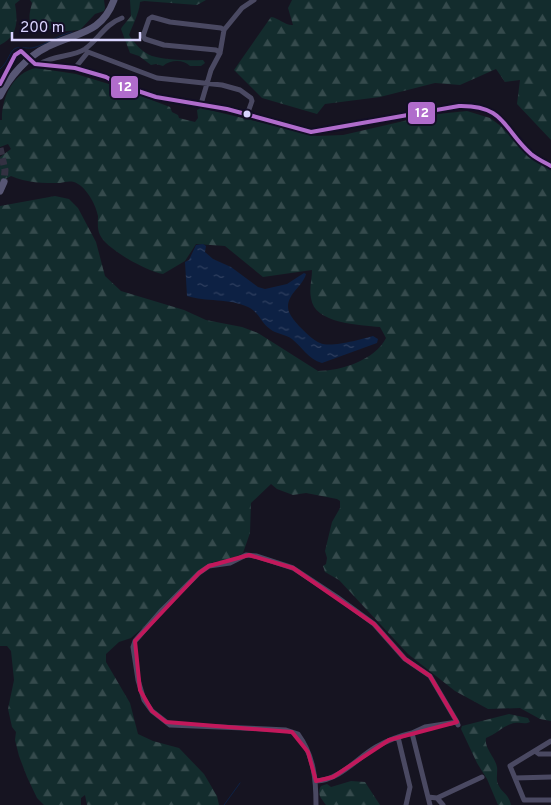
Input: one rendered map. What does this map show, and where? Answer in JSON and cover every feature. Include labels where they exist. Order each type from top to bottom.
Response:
[{"type":"street","points":[[201,104],[213,65],[220,53],[224,30],[242,8],[254,0]]},
{"type":"street","points":[[0,96],[10,80],[30,59],[48,46],[93,28],[106,16],[111,2]]},
{"type":"street","points":[[220,53],[216,50],[164,45],[145,39],[143,36],[149,19],[152,17],[170,22],[221,28],[224,30]]},
{"type":"street","points":[[75,68],[86,51],[108,26],[122,18]]},
{"type":"street","points":[[40,65],[46,60],[86,51],[157,78],[222,85],[240,90],[250,96],[252,101],[246,115]]},
{"type":"street","points":[[0,84],[18,52],[24,52],[35,64],[75,68],[106,77],[156,97],[201,104],[311,132],[459,106],[472,107],[487,110],[499,116],[530,153],[551,166]]},
{"type":"street","points":[[0,191],[4,182]]},
{"type":"street","points":[[316,781],[333,777],[375,748],[398,737],[426,727],[458,724],[430,676],[405,659],[374,624],[302,574],[282,563],[249,555],[230,563],[209,566],[199,573],[162,610],[135,641],[133,647],[138,680],[144,700],[152,711],[170,725],[286,730],[298,734],[308,752],[316,781],[316,805]]},
{"type":"street","points":[[412,733],[430,805]]},
{"type":"street","points":[[398,737],[410,787],[406,805]]},
{"type":"street","points":[[551,741],[510,766],[524,800],[535,803],[551,800]]},
{"type":"street","points":[[535,751],[539,754],[551,754]]},
{"type":"street","points":[[428,797],[437,798],[482,777]]},
{"type":"street","points":[[515,778],[551,777]]},
{"type":"street","points":[[437,798],[442,805]]},
{"type":"highlighted area","points":[[249,555],[293,568],[374,624],[405,659],[430,676],[457,722],[389,740],[333,777],[316,781],[308,752],[292,732],[166,722],[152,711],[140,690],[135,641],[199,573],[209,566]]},
{"type":"green space","points":[[0,0],[20,0],[15,4],[16,22],[13,33],[0,45]]},
{"type":"green space","points":[[30,0],[104,0],[105,8],[104,11],[95,14],[80,30],[54,32],[51,29],[41,32],[33,28],[30,21],[32,3]]},
{"type":"green space","points":[[130,0],[206,0],[197,5],[140,2],[129,35],[145,53],[152,56],[178,60],[203,60],[205,63],[201,66],[190,66],[184,62],[177,61],[169,62],[163,66],[151,65],[139,56],[130,53],[121,29],[131,16]]},
{"type":"green space","points":[[292,0],[551,0],[551,140],[517,104],[520,80],[505,82],[496,69],[460,85],[435,83],[380,97],[325,104],[317,114],[262,98],[234,70],[271,17],[293,25],[288,8]]},
{"type":"green space","points":[[36,68],[76,74],[112,85],[170,107],[172,112],[178,115],[179,118],[195,122],[198,118],[197,110],[201,108],[317,136],[343,135],[417,118],[434,123],[435,116],[438,114],[467,111],[490,118],[502,127],[532,159],[551,168],[551,721],[540,719],[520,708],[488,709],[455,691],[408,654],[339,580],[325,572],[323,566],[326,564],[327,558],[325,551],[332,522],[340,508],[340,501],[306,493],[293,495],[277,489],[271,484],[251,503],[250,533],[243,553],[229,561],[207,564],[166,602],[146,625],[131,638],[119,642],[106,654],[106,662],[130,703],[138,734],[153,741],[179,748],[204,774],[217,796],[219,805],[87,805],[85,795],[81,798],[81,805],[44,805],[37,798],[19,756],[15,740],[16,732],[12,727],[8,709],[14,680],[11,651],[7,646],[0,646],[0,206],[55,196],[69,199],[78,208],[96,242],[105,276],[121,291],[184,310],[206,320],[242,327],[258,333],[318,371],[337,369],[357,363],[381,346],[386,338],[380,327],[339,322],[320,313],[314,307],[311,298],[312,270],[263,277],[225,246],[196,244],[185,261],[163,274],[128,259],[104,241],[99,233],[98,216],[93,202],[88,193],[78,184],[71,182],[35,182],[11,176],[0,182],[0,157],[11,149],[8,144],[0,147],[0,120],[2,120],[6,95],[21,75]]},
{"type":"green space","points":[[509,714],[528,718],[530,722],[511,724],[486,738],[487,745],[497,767],[498,784],[511,805],[498,805],[461,729],[462,726]]},
{"type":"green space","points":[[351,781],[365,782],[380,805],[326,805],[319,794],[321,786],[327,784],[331,787]]},
{"type":"water","points":[[203,244],[206,246],[205,252],[213,259],[231,267],[258,287],[265,289],[287,284],[304,273],[306,274],[290,298],[288,310],[299,326],[317,342],[339,344],[373,336],[378,339],[377,343],[322,363],[309,356],[292,339],[270,329],[248,307],[233,302],[187,296],[185,262],[189,260],[196,245]]},
{"type":"waterway","points":[[0,69],[13,50],[20,47],[37,47],[72,32]]},
{"type":"waterway","points":[[224,805],[240,783]]},
{"type":"tunnel","points":[[0,148],[5,170],[4,182]]},
{"type":"transit line","name":"12","points":[[0,84],[15,55],[21,51],[35,64],[75,68],[106,77],[120,85],[156,97],[227,109],[311,132],[459,106],[474,107],[495,114],[531,154],[551,166]]}]
